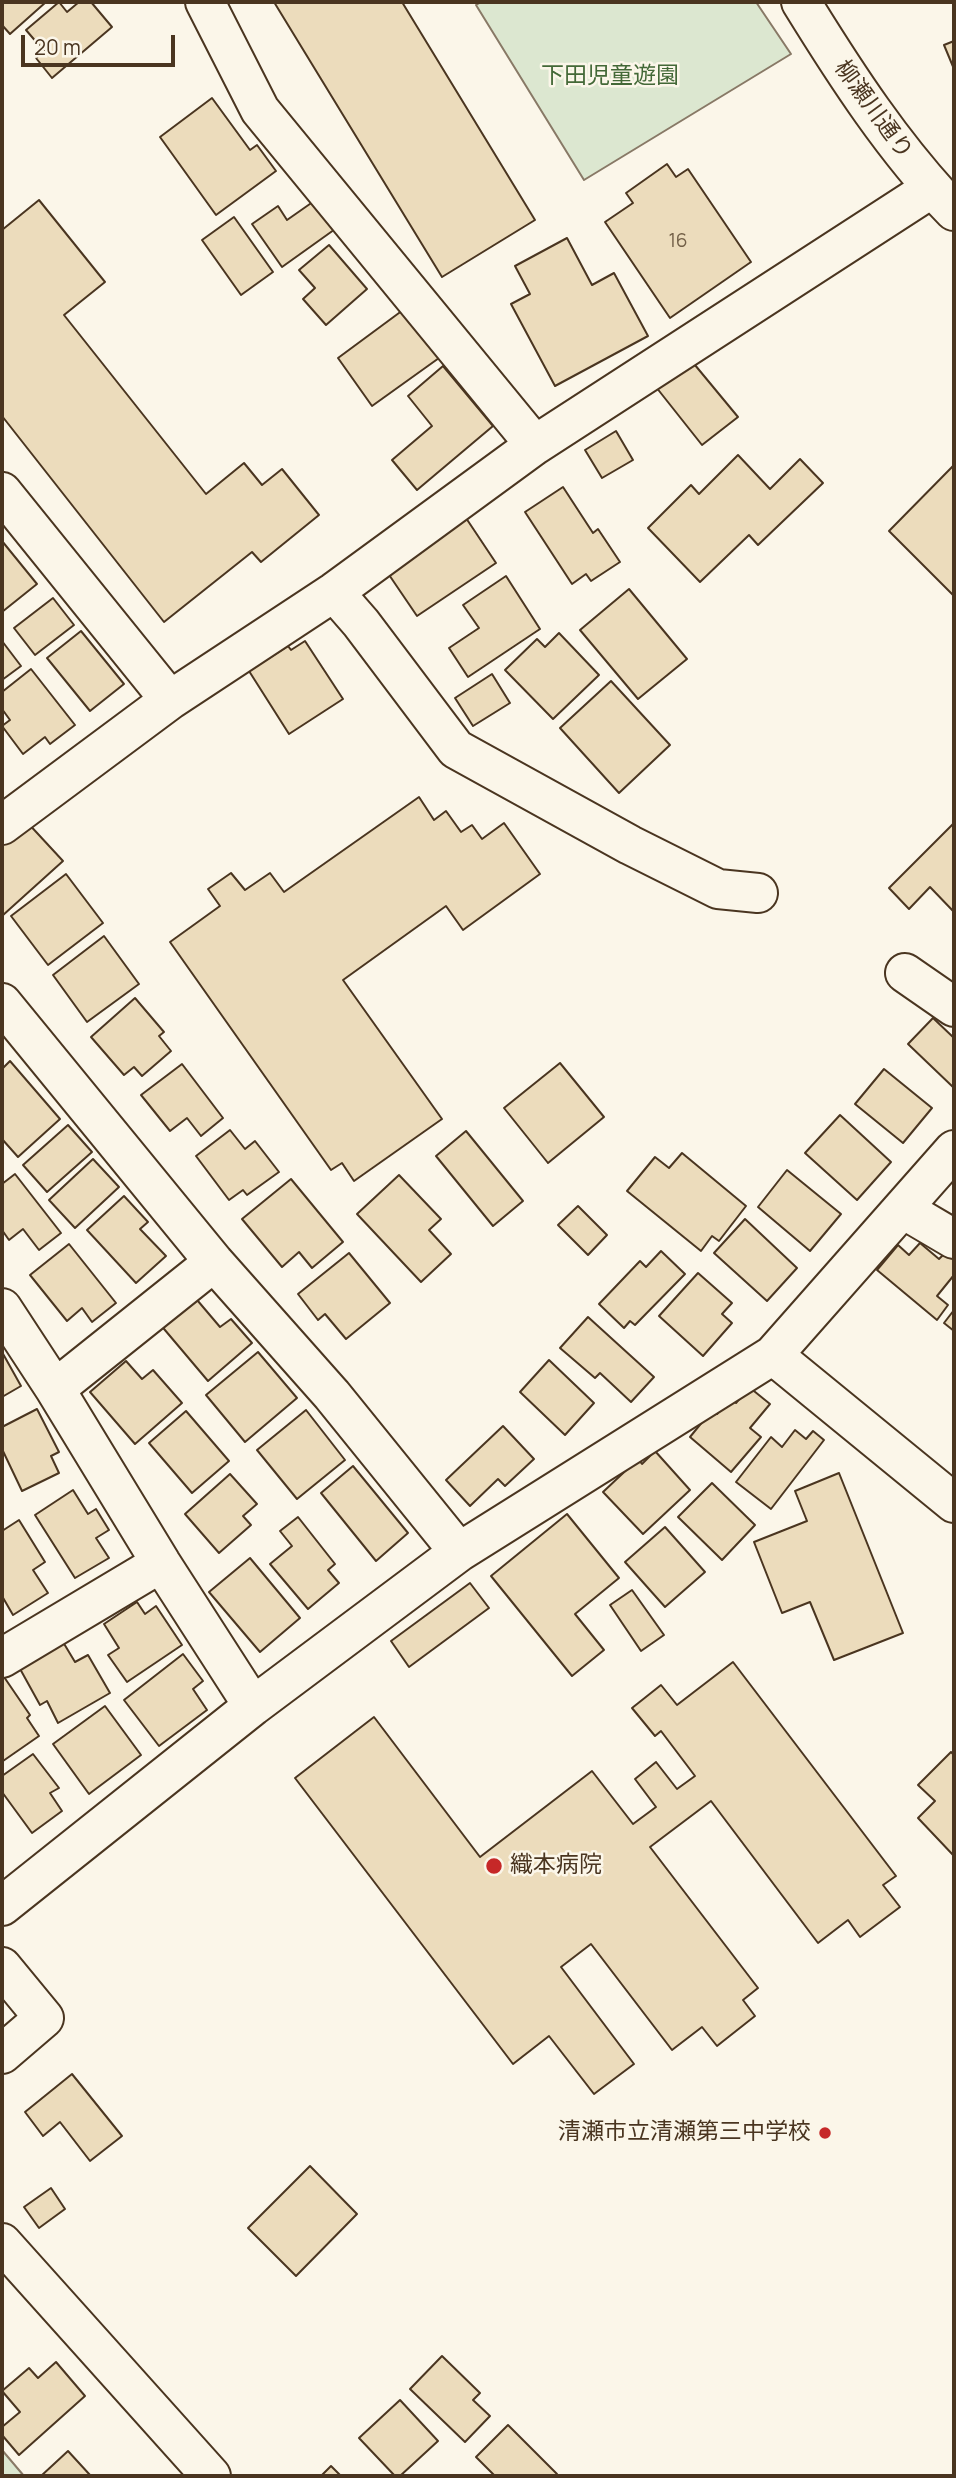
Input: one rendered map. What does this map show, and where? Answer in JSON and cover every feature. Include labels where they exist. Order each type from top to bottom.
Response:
[{"type":"street","points":[[205,2],[260,110],[535,445]]},
{"type":"street","name":"柳瀬川通り","points":[[801,2],[836,58],[900,149],[943,200]]},
{"type":"street","points":[[2,825],[170,699],[334,592],[535,445],[943,200]]},
{"type":"street","points":[[2,492],[170,699]]},
{"type":"street","points":[[334,592],[361,623],[457,749],[630,845],[718,889],[758,893]]},
{"type":"street","points":[[905,973],[954,1007]]},
{"type":"street","points":[[2,1003],[214,1262],[332,1395],[459,1552]]},
{"type":"street","points":[[2,1906],[253,1706],[459,1552],[773,1355],[954,1150]]},
{"type":"street","points":[[903,1209],[954,1239]]},
{"type":"street","points":[[55,1389],[214,1262]]},
{"type":"street","points":[[2,1308],[253,1706]]},
{"type":"street","points":[[773,1355],[954,1503]]},
{"type":"street","points":[[3,1655],[161,1563]]},
{"type":"street","points":[[2,1966],[44,2018],[2,2054]]},
{"type":"street","points":[[2,2243],[211,2476]]},
{"type":"green space","name":"下田児童遊園","points":[[481,2],[756,2],[791,54],[584,180],[476,5]]},
{"type":"green space","points":[[2,2450],[24,2476],[2,2476]]},
{"type":"building","points":[[2,2],[46,2],[10,34],[2,25]]},
{"type":"building","points":[[59,2],[67,12],[79,2],[91,2],[112,27],[52,78],[36,58],[44,51],[26,30]]},
{"type":"building","points":[[274,2],[402,2],[535,220],[442,277]]},
{"type":"building","points":[[954,41],[954,69],[944,45]]},
{"type":"building","points":[[212,98],[250,150],[257,145],[276,171],[216,215],[160,137]]},
{"type":"building","points":[[667,164],[676,177],[688,169],[751,262],[670,318],[605,222],[633,203],[626,193]]},
{"type":"building","points":[[317,199],[338,227],[282,267],[252,224],[278,206],[287,220]]},
{"type":"building","points":[[39,200],[105,282],[64,315],[206,494],[244,463],[262,485],[282,469],[319,515],[261,562],[252,552],[164,622],[2,416],[2,230]]},
{"type":"building","points":[[234,217],[273,272],[241,295],[202,240]]},
{"type":"building","points":[[567,238],[592,285],[614,273],[648,336],[555,386],[511,304],[530,294],[515,266]]},
{"type":"building","points":[[329,245],[367,289],[326,325],[303,299],[315,288],[299,270]]},
{"type":"building","points":[[403,310],[439,358],[372,406],[338,358]]},
{"type":"building","points":[[690,359],[738,417],[702,445],[656,387]]},
{"type":"building","points":[[443,366],[493,426],[417,490],[392,460],[432,426],[408,396]]},
{"type":"building","points":[[616,431],[633,460],[602,478],[585,450]]},
{"type":"building","points":[[738,455],[770,489],[800,459],[823,483],[758,545],[749,535],[700,582],[648,528],[691,485],[699,494]]},
{"type":"building","points":[[954,465],[954,596],[889,531]]},
{"type":"building","points":[[563,487],[593,533],[598,529],[620,562],[591,581],[586,574],[572,584],[525,512]]},
{"type":"building","points":[[460,509],[496,563],[417,616],[381,563]]},
{"type":"building","points":[[2,541],[37,584],[2,612]]},
{"type":"building","points":[[506,576],[540,629],[468,677],[449,648],[479,628],[463,605]]},
{"type":"building","points":[[629,589],[687,659],[638,699],[580,630]]},
{"type":"building","points":[[53,598],[74,625],[35,655],[14,628]]},
{"type":"building","points":[[81,631],[124,684],[90,711],[47,658]]},
{"type":"building","points":[[559,633],[599,675],[553,719],[505,670],[537,639],[545,647]]},
{"type":"building","points":[[2,641],[21,666],[2,680]]},
{"type":"building","points":[[305,641],[343,699],[289,734],[249,671],[288,646],[291,650]]},
{"type":"building","points":[[31,669],[75,725],[50,744],[45,737],[23,754],[2,726],[10,720],[2,709],[2,692]]},
{"type":"building","points":[[492,674],[510,703],[473,726],[455,698]]},
{"type":"building","points":[[611,681],[670,745],[619,793],[560,728]]},
{"type":"building","points":[[419,797],[434,820],[446,811],[461,832],[472,825],[482,839],[504,823],[540,874],[463,930],[446,906],[343,980],[442,1119],[354,1181],[342,1163],[331,1170],[170,942],[220,906],[208,889],[231,873],[245,890],[270,873],[284,892]]},
{"type":"building","points":[[26,821],[63,861],[2,916],[2,843]]},
{"type":"building","points":[[954,823],[954,912],[930,887],[909,909],[889,888]]},
{"type":"building","points":[[66,874],[103,923],[48,965],[11,916]]},
{"type":"building","points":[[104,936],[139,984],[87,1022],[53,975]]},
{"type":"building","points":[[135,998],[164,1032],[159,1036],[171,1051],[142,1076],[134,1067],[124,1075],[91,1037]]},
{"type":"building","points":[[933,1018],[954,1038],[954,1088],[908,1044]]},
{"type":"building","points":[[10,1061],[60,1119],[18,1157],[2,1139],[2,1069]]},
{"type":"building","points":[[560,1063],[604,1117],[548,1163],[504,1108]]},
{"type":"building","points":[[182,1064],[223,1118],[201,1136],[187,1118],[170,1131],[141,1095]]},
{"type":"building","points":[[884,1069],[932,1108],[903,1143],[855,1104]]},
{"type":"building","points":[[840,1115],[891,1162],[857,1200],[805,1153]]},
{"type":"building","points":[[68,1125],[92,1152],[47,1192],[23,1165]]},
{"type":"building","points":[[230,1130],[245,1149],[255,1141],[279,1172],[247,1195],[243,1190],[229,1200],[196,1156]]},
{"type":"building","points":[[466,1131],[523,1201],[493,1226],[436,1156]]},
{"type":"building","points":[[682,1153],[746,1206],[719,1241],[712,1236],[701,1251],[627,1191],[655,1157],[669,1168]]},
{"type":"building","points":[[93,1159],[119,1187],[75,1228],[49,1200]]},
{"type":"building","points":[[787,1170],[841,1214],[810,1251],[758,1207]]},
{"type":"building","points":[[15,1174],[61,1233],[39,1250],[23,1229],[9,1240],[2,1230],[2,1184]]},
{"type":"building","points":[[399,1175],[441,1219],[429,1230],[451,1254],[421,1282],[357,1214]]},
{"type":"building","points":[[291,1179],[343,1242],[312,1268],[299,1252],[282,1267],[242,1219]]},
{"type":"building","points":[[124,1196],[148,1222],[140,1229],[166,1256],[136,1283],[87,1230]]},
{"type":"building","points":[[578,1206],[607,1235],[588,1255],[558,1225]]},
{"type":"building","points":[[745,1219],[797,1268],[767,1301],[714,1253]]},
{"type":"building","points":[[920,1243],[939,1259],[946,1252],[954,1259],[954,1275],[937,1296],[948,1305],[937,1320],[877,1270],[898,1245],[909,1255]]},
{"type":"building","points":[[69,1244],[116,1303],[92,1322],[82,1308],[67,1321],[30,1275]]},
{"type":"building","points":[[661,1251],[685,1274],[635,1325],[630,1321],[624,1328],[599,1304],[640,1261],[646,1267]]},
{"type":"building","points":[[349,1253],[390,1303],[346,1339],[325,1314],[318,1320],[298,1294]]},
{"type":"building","points":[[698,1273],[732,1303],[722,1314],[732,1323],[703,1356],[659,1316]]},
{"type":"building","points":[[192,1294],[220,1327],[231,1319],[252,1343],[208,1381],[159,1323]]},
{"type":"building","points":[[954,1310],[954,1331],[944,1323]]},
{"type":"building","points":[[588,1317],[654,1377],[631,1402],[600,1373],[595,1378],[560,1348]]},
{"type":"building","points":[[2,1352],[21,1386],[2,1397]]},
{"type":"building","points":[[258,1352],[297,1398],[245,1442],[206,1395]]},
{"type":"building","points":[[549,1360],[594,1403],[565,1435],[520,1392]]},
{"type":"building","points":[[126,1361],[142,1379],[153,1370],[182,1403],[135,1444],[90,1392]]},
{"type":"building","points":[[749,1387],[770,1404],[750,1428],[761,1437],[731,1472],[690,1437],[712,1410],[717,1414],[730,1398],[736,1403]]},
{"type":"building","points":[[37,1409],[59,1452],[51,1456],[59,1473],[22,1491],[2,1449],[2,1427]]},
{"type":"building","points":[[306,1410],[345,1460],[297,1499],[257,1450]]},
{"type":"building","points":[[186,1411],[229,1461],[192,1493],[149,1443]]},
{"type":"building","points":[[503,1426],[534,1459],[505,1486],[498,1479],[470,1506],[446,1480]]},
{"type":"building","points":[[795,1430],[806,1439],[813,1431],[824,1440],[771,1509],[736,1482],[771,1437],[782,1447]]},
{"type":"building","points":[[655,1451],[690,1490],[643,1534],[603,1492],[638,1459],[642,1464]]},
{"type":"building","points":[[353,1466],[408,1533],[376,1561],[321,1493]]},
{"type":"building","points":[[839,1473],[903,1633],[834,1660],[810,1602],[782,1613],[754,1542],[807,1521],[795,1491]]},
{"type":"building","points":[[230,1474],[257,1504],[243,1516],[251,1525],[219,1553],[185,1514]]},
{"type":"building","points":[[712,1483],[755,1525],[722,1560],[678,1517]]},
{"type":"building","points":[[73,1490],[88,1514],[96,1509],[109,1530],[96,1538],[109,1558],[75,1578],[35,1515]]},
{"type":"building","points":[[567,1514],[619,1578],[575,1614],[604,1650],[572,1676],[491,1576]]},
{"type":"building","points":[[298,1517],[335,1564],[328,1570],[339,1583],[308,1609],[270,1564],[292,1546],[280,1531]]},
{"type":"building","points":[[19,1520],[45,1562],[33,1570],[48,1593],[13,1615],[2,1596],[2,1531]]},
{"type":"building","points":[[665,1527],[705,1572],[665,1607],[625,1562]]},
{"type":"building","points":[[250,1558],[300,1618],[260,1652],[209,1592]]},
{"type":"building","points":[[470,1583],[489,1608],[409,1667],[391,1641]]},
{"type":"building","points":[[632,1590],[664,1635],[641,1651],[610,1605]]},
{"type":"building","points":[[137,1602],[145,1614],[156,1606],[182,1645],[127,1682],[108,1655],[119,1648],[104,1624]]},
{"type":"building","points":[[63,1642],[75,1662],[88,1655],[110,1693],[58,1723],[47,1701],[40,1705],[19,1667]]},
{"type":"building","points":[[183,1654],[203,1681],[193,1689],[207,1710],[159,1746],[124,1700]]},
{"type":"building","points":[[733,1662],[896,1876],[883,1885],[900,1907],[860,1937],[848,1920],[818,1943],[711,1801],[650,1847],[758,1988],[743,2000],[755,2016],[717,2046],[702,2027],[672,2050],[591,1944],[561,1967],[634,2064],[594,2094],[549,2036],[513,2064],[295,1778],[374,1717],[480,1857],[592,1771],[633,1824],[656,1807],[635,1779],[656,1762],[677,1789],[695,1776],[661,1731],[655,1736],[632,1708],[661,1685],[677,1705]]},
{"type":"building","points":[[2,1674],[30,1715],[27,1718],[39,1736],[3,1761]]},
{"type":"building","points":[[105,1706],[141,1755],[89,1794],[53,1744]]},
{"type":"building","points":[[951,1752],[954,1755],[954,1856],[918,1818],[935,1801],[918,1785]]},
{"type":"building","points":[[33,1754],[59,1788],[50,1793],[62,1811],[32,1833],[2,1792],[2,1776]]},
{"type":"building","points":[[72,2074],[122,2136],[90,2161],[60,2122],[43,2136],[25,2112]]},
{"type":"building","points":[[310,2166],[357,2214],[296,2276],[248,2228]]},
{"type":"building","points":[[51,2188],[65,2209],[39,2228],[24,2207]]},
{"type":"building","points":[[442,2356],[480,2393],[473,2400],[490,2416],[465,2442],[410,2389]]},
{"type":"building","points":[[56,2362],[85,2396],[19,2455],[2,2435],[2,2427],[20,2412],[2,2391],[29,2368],[38,2378]]},
{"type":"building","points":[[400,2400],[438,2441],[400,2476],[395,2476],[359,2438]]},
{"type":"building","points":[[508,2425],[557,2474],[495,2476],[476,2457]]},
{"type":"building","points":[[68,2451],[90,2475],[41,2476]]},
{"type":"building","points":[[331,2466],[341,2476],[321,2476]]},
{"type":"place","name":"織本病院","points":[[494,1866]]},
{"type":"place","name":"清瀬市立清瀬第三中学校","points":[[825,2133]]}]
